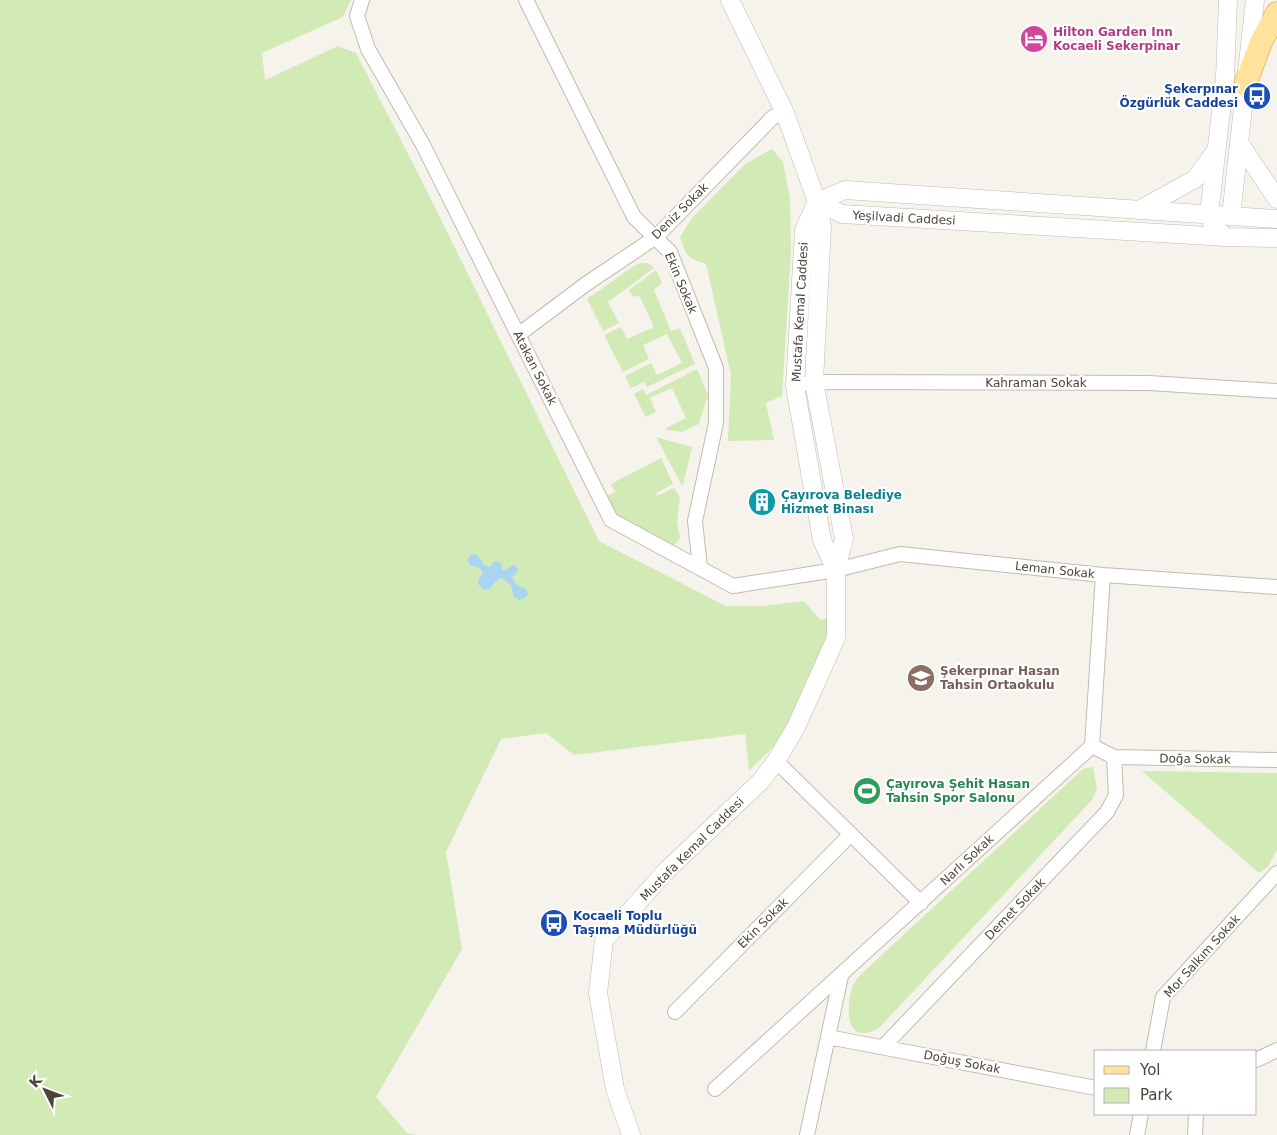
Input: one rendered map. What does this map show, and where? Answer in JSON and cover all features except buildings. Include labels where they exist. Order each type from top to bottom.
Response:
[{"type":"main road","points":[[1245,85],[1261,42],[1277,13]]},
{"type":"street","name":"Atakan Sokak","points":[[362,0],[358,16],[368,49],[423,145],[611,520],[733,586],[836,570]]},
{"type":"street","name":"Ekin Sokak","points":[[526,0],[634,217],[670,252],[716,368],[716,423],[695,522],[700,568]]},
{"type":"street","name":"Mustafa Kemal Caddesi","points":[[631,1135],[615,1089],[598,993],[604,940],[666,870],[761,781],[776,761],[796,727],[836,638],[836,570],[844,539],[814,382],[822,227],[818,202],[785,113],[730,0]]},
{"type":"street","points":[[1226,237],[1213,226],[1208,214],[1225,78],[1228,0]]},
{"type":"street","points":[[1232,216],[1255,0]]},
{"type":"street","name":"Deniz Sokak","points":[[518,335],[586,284],[656,237],[773,117],[785,113]]},
{"type":"street","points":[[1240,144],[1277,199]]},
{"type":"street","points":[[1136,211],[1196,180],[1216,151]]},
{"type":"street","name":"Yeşilvadi Caddesi","points":[[818,202],[845,190],[1277,219]]},
{"type":"street","name":"Mustafa Kemal Caddesi","points":[[818,202],[804,230],[795,386],[822,540],[836,570]]},
{"type":"street","name":"Yeşilvadi Caddesi","points":[[818,202],[842,214],[1226,237],[1277,238]]},
{"type":"street","name":"Kahraman Sokak","points":[[795,386],[814,382],[1149,383],[1277,391]]},
{"type":"street","name":"Leman Sokak","points":[[836,570],[900,554],[1104,575],[1277,587]]},
{"type":"street","points":[[1104,575],[1092,746],[1114,757]]},
{"type":"street","name":"Narlı Sokak","points":[[715,1089],[1092,746]]},
{"type":"street","name":"Doğa Sokak","points":[[1114,757],[1277,760]]},
{"type":"street","name":"Demet Sokak","points":[[883,1047],[1107,812],[1116,795],[1114,757]]},
{"type":"street","points":[[776,761],[921,903]]},
{"type":"street","name":"Ekin Sokak","points":[[675,1012],[850,834]]},
{"type":"street","name":"Mor Salkım Sokak","points":[[1153,1050],[1163,997],[1277,873]]},
{"type":"street","points":[[807,1135],[841,976]]},
{"type":"street","name":"Doğuş Sokak","points":[[828,1037],[1094,1088]]},
{"type":"street","points":[[1257,1060],[1277,1050]]},
{"type":"street","points":[[1137,1135],[1141,1115]]},
{"type":"street","points":[[1194,1135],[1196,1115]]},
{"type":"green space","points":[[0,0],[351,0],[343,17],[262,53],[265,80],[338,46],[356,53],[424,185],[599,541],[726,606],[762,606],[804,601],[820,620],[827,618],[830,637],[786,734],[749,771],[745,734],[574,755],[546,733],[501,739],[446,852],[462,949],[376,1097],[407,1133],[417,1135],[0,1135]]},
{"type":"green space","points":[[772,149],[783,162],[790,199],[791,250],[782,396],[766,403],[774,440],[728,441],[731,375],[706,264],[688,255],[680,237],[692,218],[745,164]]},
{"type":"green space","points":[[641,263],[648,263],[654,268],[608,302],[619,323],[603,331],[587,299]]},
{"type":"green space","points":[[656,270],[662,283],[654,290],[671,331],[680,328],[695,364],[647,387],[644,382],[631,388],[625,376],[651,363],[657,375],[682,363],[667,334],[643,345],[649,359],[623,372],[604,335],[621,327],[627,339],[654,327],[639,295],[633,297],[629,290]]},
{"type":"green space","points":[[697,369],[708,395],[699,424],[682,432],[667,430],[666,428],[686,418],[672,388],[650,398],[656,412],[646,417],[634,394],[643,389],[646,395]]},
{"type":"green space","points":[[656,437],[692,447],[683,485],[681,484]]},
{"type":"green space","points":[[661,458],[673,484],[656,493],[657,496],[674,488],[680,497],[677,522],[680,538],[671,549],[620,522],[603,498],[615,492],[611,484]]},
{"type":"green space","points":[[1093,767],[1097,789],[1092,800],[879,1028],[868,1033],[860,1033],[855,1030],[849,1018],[849,1000],[858,977],[1083,769]]},
{"type":"green space","points":[[1142,771],[1277,773],[1277,850],[1268,867],[1259,873]]},
{"type":"water","points":[[475,554],[485,566],[490,567],[496,561],[501,563],[502,570],[504,571],[513,565],[516,566],[518,570],[512,578],[517,585],[526,589],[528,594],[525,598],[519,600],[514,597],[511,585],[502,578],[498,579],[489,589],[484,590],[478,584],[483,572],[478,567],[471,566],[467,560],[471,555]]},
{"type":"place","name":"Hilton Garden Inn Kocaeli Sekerpinar","points":[[1034,39]]},
{"type":"place","name":"Şekerpınar Özgürlük Caddesi","points":[[1257,96]]},
{"type":"place","name":"Çayırova Belediye Hizmet Binası","points":[[762,502]]},
{"type":"place","name":"Şekerpınar Hasan Tahsin Ortaokulu","points":[[921,678]]},
{"type":"place","name":"Çayırova Şehit Hasan Tahsin Spor Salonu","points":[[867,791]]},
{"type":"place","name":"Kocaeli Toplu Taşıma Müdürlüğü","points":[[554,923]]}]
